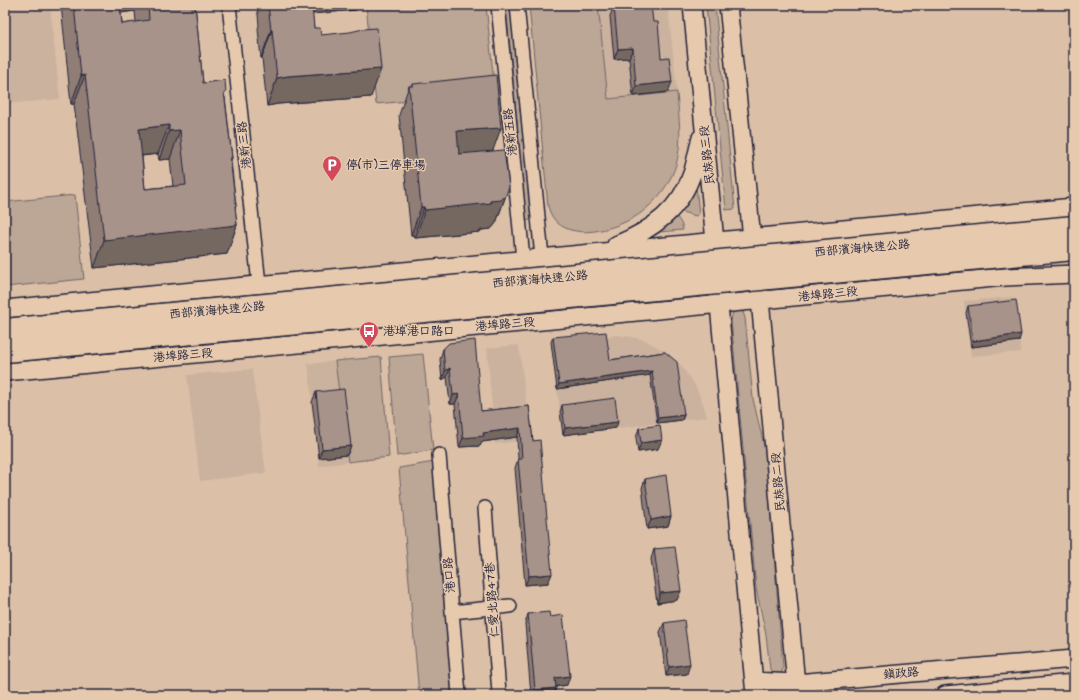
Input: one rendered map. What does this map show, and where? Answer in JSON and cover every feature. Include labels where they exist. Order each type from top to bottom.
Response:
[{"type":"highway","name":"西部濱海快速公路","points":[[5,330],[1074,228]]},
{"type":"highway","name":"西部濱海快速公路","points":[[5,351],[1074,249]]},
{"type":"street","name":"港新三路","points":[[229,5],[259,284]]},
{"type":"street","name":"港新五路","points":[[498,5],[523,259]]},
{"type":"street","name":"港新五路","points":[[517,5],[542,257]]},
{"type":"street","name":"民族路三段","points":[[692,5],[716,241],[719,304]]},
{"type":"street","points":[[728,5],[751,237]]},
{"type":"street","points":[[600,252],[644,232],[673,208],[684,191],[692,172],[704,124]]},
{"type":"street","points":[[5,309],[1074,207]]},
{"type":"street","points":[[1000,213],[1074,212]]},
{"type":"street","name":"民族路二段","points":[[751,237],[761,300],[797,689]]},
{"type":"street","name":"港埠路三段","points":[[1005,277],[1074,265]]},
{"type":"street","name":"港埠路三段","points":[[5,372],[1005,277],[1074,274]]},
{"type":"street","points":[[719,304],[755,688],[776,695]]},
{"type":"street","name":"港口路","points":[[439,455],[459,695]]},
{"type":"street","name":"仁愛北路47巷","points":[[485,508],[499,693]]},
{"type":"street","points":[[452,612],[510,606]]},
{"type":"street","name":"鎮政路","points":[[755,688],[797,689],[1074,659]]},
{"type":"street","points":[[945,695],[1074,683]]},
{"type":"shaded area","points":[[5,5],[50,5],[60,99],[5,104]]},
{"type":"shaded area","points":[[366,5],[486,5],[495,93],[376,104]]},
{"type":"shaded area","points":[[506,5],[510,5],[531,218],[528,221],[526,219]]},
{"type":"shaded area","points":[[529,5],[598,5],[608,99],[677,92],[680,138],[674,170],[666,186],[653,202],[641,213],[630,220],[603,230],[589,232],[575,231],[563,227],[554,219],[548,206]]},
{"type":"shaded area","points":[[598,5],[668,5],[677,92],[608,99]]},
{"type":"shaded area","points":[[706,5],[715,5],[735,209],[726,210]]},
{"type":"shaded area","points":[[696,186],[699,214],[696,216],[682,212],[681,210]]},
{"type":"shaded area","points":[[75,195],[84,279],[5,287],[5,202]]},
{"type":"shaded area","points":[[675,216],[678,218],[683,230],[659,232]]},
{"type":"shaded area","points":[[1013,297],[1021,352],[971,356],[964,301]]},
{"type":"shaded area","points":[[733,312],[743,312],[745,318],[753,399],[766,454],[783,667],[782,672],[777,676],[772,674],[770,669],[766,635],[756,588],[731,320]]},
{"type":"shaded area","points":[[616,335],[633,337],[647,341],[664,351],[680,364],[695,385],[707,417],[563,435],[551,342]]},
{"type":"shaded area","points":[[519,345],[531,440],[495,444],[487,348]]},
{"type":"shaded area","points":[[423,354],[433,450],[397,456],[389,357]]},
{"type":"shaded area","points":[[381,357],[389,457],[348,462],[335,361]]},
{"type":"shaded area","points":[[335,361],[348,462],[319,466],[308,364]]},
{"type":"shaded area","points":[[252,369],[266,473],[200,481],[187,375]]},
{"type":"shaded area","points":[[434,462],[454,695],[419,695],[399,468]]},
{"type":"building","points":[[74,5],[120,5],[122,24],[149,20],[148,5],[195,5],[203,83],[225,80],[226,93],[224,93],[232,158],[230,158],[237,225],[104,240],[85,75],[81,76]],"holes":[[[169,125],[169,131],[180,130],[186,185],[145,189],[139,129]]]},
{"type":"building","points":[[268,5],[312,5],[314,28],[320,28],[321,35],[377,28],[381,69],[277,78]]},
{"type":"building","points":[[651,5],[653,22],[658,22],[661,58],[669,57],[672,82],[636,86],[633,48],[618,49],[614,6]]},
{"type":"building","points":[[496,75],[501,128],[457,131],[459,154],[504,150],[509,187],[506,195],[501,200],[490,201],[491,203],[425,210],[424,207],[421,207],[409,86],[413,86],[413,84]]},
{"type":"building","points":[[1016,300],[1021,334],[973,341],[968,306]]},
{"type":"building","points":[[606,332],[610,360],[665,352],[677,362],[684,415],[658,418],[652,371],[559,384],[553,337]]},
{"type":"building","points":[[475,340],[481,411],[529,406],[533,441],[540,440],[552,574],[529,576],[518,459],[522,459],[520,428],[483,433],[484,436],[463,438],[459,394],[453,395],[450,368],[445,371],[443,349],[449,343]]},
{"type":"building","points":[[344,389],[351,446],[322,449],[316,392]]},
{"type":"building","points":[[615,398],[618,422],[565,428],[562,405]]},
{"type":"building","points":[[660,425],[662,440],[641,443],[639,428]]},
{"type":"building","points":[[666,475],[671,516],[651,520],[645,479]]},
{"type":"building","points":[[675,547],[681,591],[660,593],[654,549]]},
{"type":"building","points":[[549,612],[550,617],[563,615],[570,676],[555,678],[556,688],[535,690],[528,614]]},
{"type":"building","points":[[684,620],[690,664],[669,667],[664,623]]},
{"type":"place","name":"停(市)三停車場","points":[[332,182]]},
{"type":"place","name":"港埠港口路口","points":[[369,348]]}]
